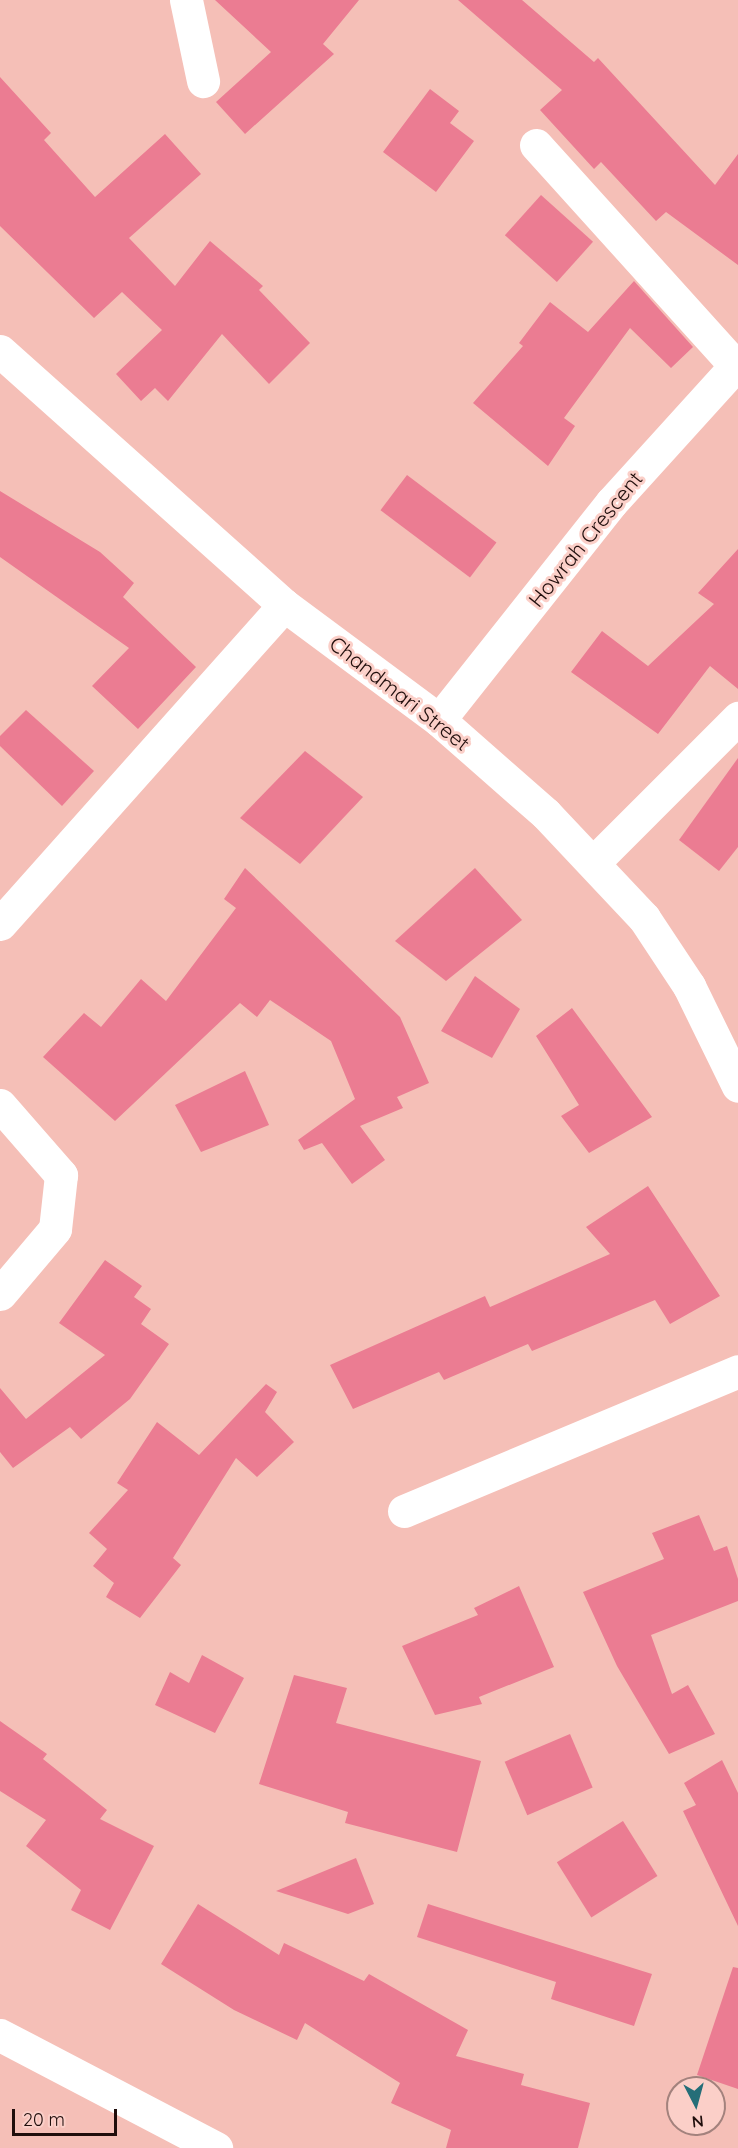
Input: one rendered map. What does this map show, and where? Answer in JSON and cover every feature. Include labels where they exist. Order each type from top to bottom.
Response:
[{"type":"street","points":[[186,0],[203,81]]},
{"type":"street","points":[[536,146],[737,364]]},
{"type":"street","name":"Chandmari Street","points":[[0,351],[284,605],[440,720],[594,862],[644,918],[689,986],[738,1086]]},
{"type":"street","name":"Howrah Crescent","points":[[440,720],[611,503],[737,364]]},
{"type":"street","points":[[0,924],[284,605]]},
{"type":"street","points":[[594,862],[738,718]]},
{"type":"street","points":[[0,1105],[61,1175],[55,1229],[0,1294]]},
{"type":"street","points":[[404,1511],[738,1371]]},
{"type":"street","points":[[0,2035],[216,2148]]},
{"type":"building","points":[[215,0],[359,0],[323,44],[334,54],[245,134],[216,102],[271,52]]},
{"type":"building","points":[[458,0],[522,0],[594,62],[598,58],[715,185],[738,154],[738,265],[666,212],[656,221],[601,162],[594,169],[540,110],[562,90]]},
{"type":"building","points":[[0,77],[51,133],[44,140],[95,197],[165,134],[201,174],[129,238],[175,286],[210,241],[263,286],[259,290],[310,343],[269,384],[222,334],[168,401],[155,388],[141,401],[116,374],[162,330],[122,292],[94,318],[0,226]]},
{"type":"building","points":[[430,89],[459,111],[450,123],[474,141],[436,192],[383,152]]},
{"type":"building","points":[[541,195],[593,242],[557,282],[505,235]]},
{"type":"building","points":[[634,281],[693,347],[671,368],[630,328],[564,418],[575,426],[548,466],[473,403],[523,346],[519,343],[550,302],[588,332]]},
{"type":"building","points":[[407,475],[496,542],[470,578],[381,510]]},
{"type":"building","points":[[0,491],[100,552],[134,583],[123,597],[196,667],[138,729],[92,686],[129,648],[0,557]]},
{"type":"building","points":[[738,549],[738,689],[710,666],[658,734],[571,672],[602,631],[648,666],[714,604],[698,593]]},
{"type":"building","points":[[26,710],[94,771],[62,806],[0,746],[0,736]]},
{"type":"building","points":[[305,751],[363,797],[300,864],[240,818]]},
{"type":"building","points":[[738,758],[738,847],[719,871],[679,840]]},
{"type":"building","points":[[245,868],[400,1017],[429,1083],[397,1097],[403,1108],[360,1126],[385,1160],[352,1184],[322,1143],[304,1150],[298,1140],[355,1099],[331,1041],[270,1000],[257,1017],[240,1003],[115,1121],[43,1057],[84,1013],[101,1027],[141,979],[166,1001],[236,908],[224,899]]},
{"type":"building","points":[[475,868],[522,920],[446,981],[395,941]]},
{"type":"building","points":[[475,976],[520,1009],[492,1058],[441,1031]]},
{"type":"building","points":[[572,1008],[652,1117],[589,1153],[561,1116],[579,1105],[536,1036]]},
{"type":"building","points":[[245,1071],[269,1125],[201,1152],[175,1105]]},
{"type":"building","points":[[648,1186],[720,1296],[670,1324],[655,1300],[532,1351],[528,1344],[444,1380],[439,1372],[353,1409],[330,1365],[485,1296],[490,1307],[610,1254],[586,1227]]},
{"type":"building","points":[[105,1260],[142,1286],[134,1297],[151,1309],[141,1324],[169,1344],[130,1399],[81,1439],[70,1427],[13,1468],[0,1452],[0,1388],[26,1419],[105,1355],[59,1323]]},
{"type":"building","points":[[266,1384],[277,1392],[265,1412],[294,1442],[257,1477],[236,1458],[173,1558],[181,1565],[140,1618],[106,1597],[114,1583],[93,1566],[107,1549],[89,1533],[128,1490],[117,1483],[157,1422],[199,1455]]},
{"type":"building","points":[[699,1515],[714,1551],[727,1546],[738,1579],[738,1601],[651,1635],[672,1694],[688,1685],[715,1734],[669,1754],[617,1666],[583,1592],[664,1559],[652,1533]]},
{"type":"building","points":[[519,1586],[554,1667],[479,1697],[482,1704],[435,1715],[402,1646],[478,1615],[474,1608]]},
{"type":"building","points":[[202,1655],[244,1678],[215,1733],[155,1705],[170,1672],[189,1683]]},
{"type":"building","points":[[294,1675],[347,1688],[336,1723],[481,1761],[457,1852],[345,1823],[348,1812],[259,1784]]},
{"type":"building","points":[[0,1721],[47,1754],[43,1759],[107,1810],[100,1819],[154,1846],[110,1930],[71,1910],[81,1890],[26,1846],[46,1820],[0,1791]]},
{"type":"building","points":[[570,1734],[593,1787],[527,1815],[505,1762]]},
{"type":"building","points":[[722,1760],[738,1793],[738,1926],[683,1811],[696,1805],[684,1783]]},
{"type":"building","points":[[623,1821],[657,1876],[591,1917],[557,1862]]},
{"type":"building","points":[[356,1858],[374,1904],[348,1914],[276,1891]]},
{"type":"building","points":[[198,1904],[279,1955],[284,1943],[364,1981],[369,1974],[468,2030],[456,2056],[524,2074],[521,2085],[590,2103],[578,2148],[446,2148],[451,2130],[391,2103],[400,2083],[305,2023],[297,2040],[234,2010],[161,1964]]},
{"type":"building","points":[[428,1904],[652,1974],[634,2026],[551,1999],[556,1982],[417,1937]]},
{"type":"building","points":[[733,1967],[738,1968],[738,2089],[726,2085],[726,2076],[697,2075]]}]
